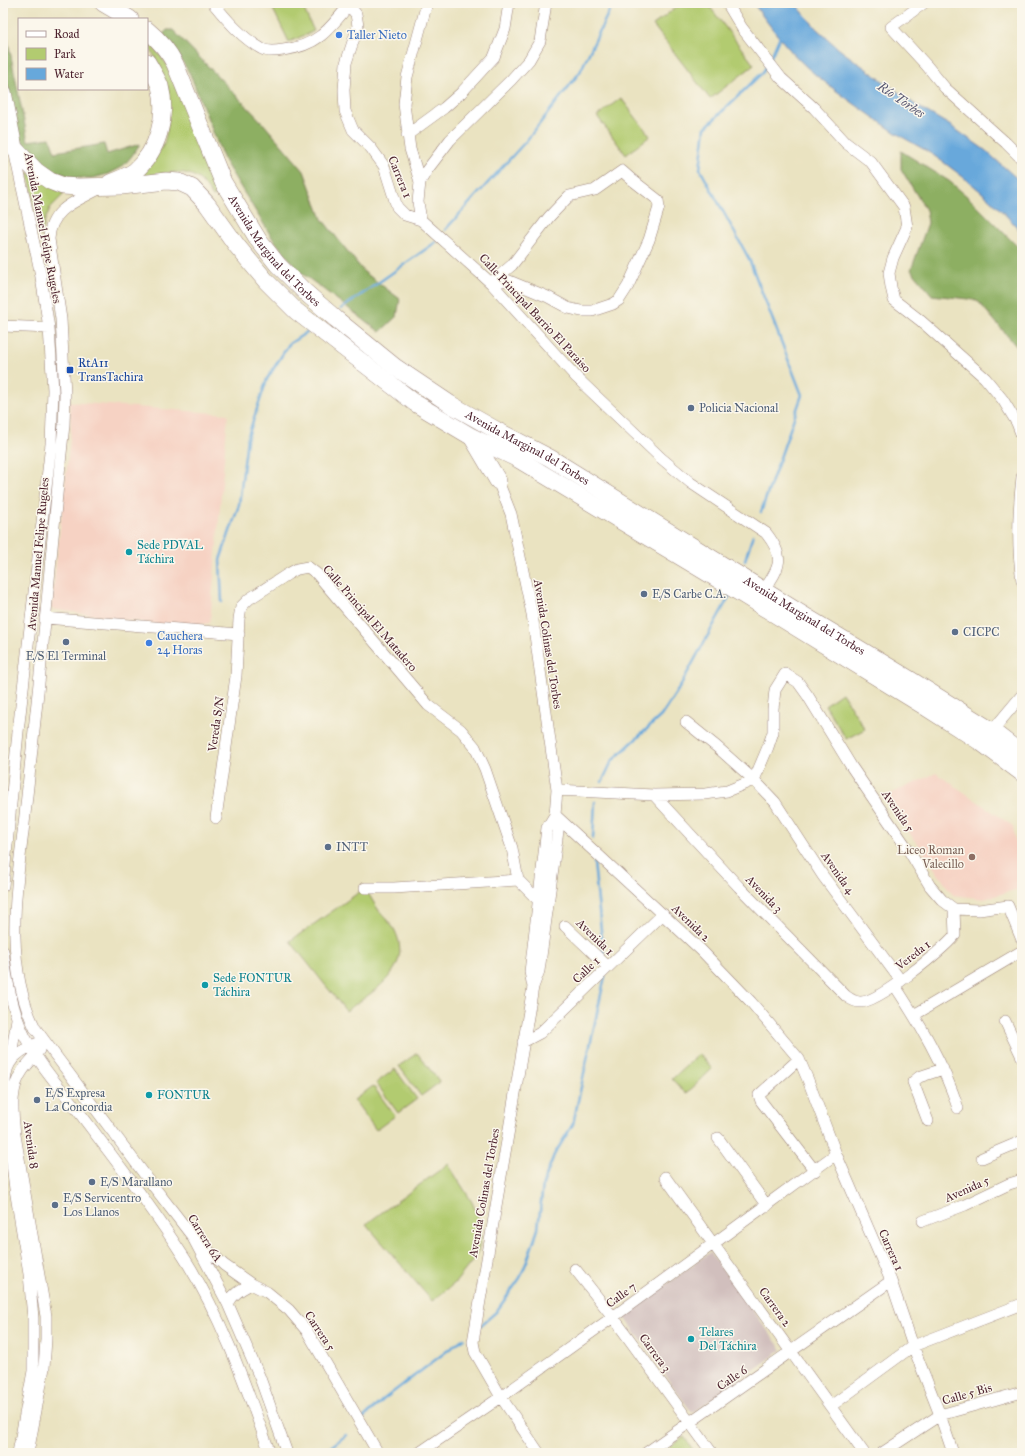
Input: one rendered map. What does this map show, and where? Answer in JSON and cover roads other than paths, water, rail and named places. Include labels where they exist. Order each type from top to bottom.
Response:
[{"type":"highway","points":[[104,4],[116,18]]},
{"type":"highway","points":[[104,4],[128,18]]},
{"type":"highway","name":"Avenida Marginal del Torbes","points":[[148,31],[160,41],[169,52],[223,182],[241,212],[259,241],[278,266],[305,292],[396,367],[450,404],[550,458],[982,743],[1022,773]]},
{"type":"highway","points":[[103,187],[135,171],[146,158],[156,142],[162,121],[162,104],[160,86],[148,64]]},
{"type":"highway","points":[[3,92],[14,148]]},
{"type":"highway","name":"Avenida Marginal del Torbes","points":[[14,148],[36,171],[50,181],[63,186],[103,187],[166,181],[179,182],[192,188],[207,204],[237,246],[266,281],[296,311],[415,403],[472,437],[518,459],[761,596],[992,731],[1022,754]]},
{"type":"highway","points":[[472,437],[498,481]]},
{"type":"highway","points":[[498,481],[500,472],[508,462],[518,459]]},
{"type":"street","points":[[213,3],[248,40],[264,50],[277,51],[298,49],[317,40],[331,27],[348,4]]},
{"type":"street","points":[[421,220],[418,202],[420,182],[410,149],[404,104],[406,77],[428,3]]},
{"type":"street","points":[[407,134],[444,108],[461,93],[494,57],[505,29],[509,3]]},
{"type":"street","points":[[420,182],[427,170],[450,140],[511,80],[529,60],[540,41],[546,3]]},
{"type":"street","points":[[727,3],[742,28],[781,78],[814,108],[846,143],[871,162],[904,207],[907,227],[893,258],[889,273],[894,300],[921,321],[985,378],[1004,400],[1017,423],[1022,436]]},
{"type":"street","points":[[924,3],[891,27],[945,88],[1006,142],[1022,159]]},
{"type":"street","name":"Carrera 1","points":[[348,4],[356,14],[358,26],[346,63],[344,90],[345,111],[353,130],[371,148],[384,166],[397,207],[405,215],[421,220]]},
{"type":"street","name":"Avenida Manuel Felipe Rugeles","points":[[3,886],[18,732],[51,444],[53,390],[48,328],[40,271],[14,148]]},
{"type":"street","points":[[622,171],[658,200],[659,207],[649,240],[628,286],[619,300],[613,304],[592,311],[582,311],[568,308],[542,294],[506,280],[491,283],[512,265],[549,217],[569,196],[595,190],[622,171]]},
{"type":"street","name":"Avenida Manuel Felipe Rugeles","points":[[44,1041],[31,1019],[21,987],[16,957],[14,928],[17,882],[32,753],[64,425],[65,394],[61,319],[49,230],[56,216],[65,207],[103,187]]},
{"type":"street","name":"Calle Principal Barrio El Paraiso","points":[[421,220],[491,283],[576,377],[661,458],[691,483],[766,532],[774,543],[779,555],[777,572],[761,596]]},
{"type":"street","points":[[3,326],[48,328]]},
{"type":"street","points":[[1022,477],[1019,529],[1022,581]]},
{"type":"street","name":"Avenida Colinas del Torbes","points":[[498,481],[510,514],[532,614],[557,790],[555,815],[558,831],[539,971],[533,987],[473,1342],[474,1352],[501,1397],[539,1453]]},
{"type":"street","name":"Calle Principal El Matadero","points":[[239,634],[241,607],[249,599],[288,574],[297,570],[308,567],[317,574],[428,704],[461,730],[475,747],[485,769],[512,848],[518,880]]},
{"type":"street","points":[[45,618],[239,634]]},
{"type":"street","name":"Vereda S/N","points":[[216,818],[236,676],[239,634]]},
{"type":"street","name":"Avenida 5","points":[[754,780],[773,732],[775,690],[785,674],[798,682],[808,696],[851,766],[909,851],[930,886],[942,900],[954,909]]},
{"type":"street","points":[[992,731],[1022,695]]},
{"type":"street","name":"Avenida 4","points":[[686,722],[754,780],[775,802],[823,876],[898,983],[943,1069],[958,1108]]},
{"type":"street","points":[[557,790],[654,795],[705,794],[727,791],[754,780]]},
{"type":"street","name":"Avenida 3","points":[[654,795],[739,887],[846,996],[861,1002]]},
{"type":"street","name":"Avenida Colinas del Torbes","points":[[533,987],[530,972],[547,828],[555,815]]},
{"type":"street","name":"Avenida 2","points":[[555,815],[664,914],[701,950],[751,1002],[799,1059]]},
{"type":"street","points":[[365,888],[394,888],[518,880],[538,900]]},
{"type":"street","points":[[954,909],[979,910],[1008,906],[1022,940]]},
{"type":"street","name":"Vereda 1","points":[[861,1002],[867,1001],[898,983],[946,946],[955,935],[954,909]]},
{"type":"street","name":"Calle 1","points":[[524,1042],[540,1032],[664,914]]},
{"type":"street","name":"Avenida 1","points":[[565,926],[608,967]]},
{"type":"street","points":[[3,951],[8,981],[18,1019],[33,1051],[144,1199],[186,1260],[212,1307],[238,1366],[270,1453]]},
{"type":"street","points":[[914,1015],[1022,951]]},
{"type":"street","points":[[7,1066],[18,1019]]},
{"type":"street","points":[[1005,1021],[1022,1058]]},
{"type":"street","name":"Avenida 8","points":[[28,1453],[44,1368],[46,1316],[20,1162],[13,1095],[17,1081],[33,1051],[44,1041]]},
{"type":"street","name":"Carrera 6A","points":[[44,1041],[192,1236],[228,1304],[260,1378],[287,1453]]},
{"type":"street","name":"Avenida 8","points":[[18,1453],[33,1372],[34,1341],[29,1274],[15,1189],[4,1097],[7,1066],[20,1053],[33,1051]]},
{"type":"street","points":[[799,1059],[759,1096],[761,1101],[815,1171]]},
{"type":"street","name":"Carrera 1","points":[[799,1059],[836,1154],[891,1281],[913,1346],[953,1453]]},
{"type":"street","points":[[928,1121],[914,1082],[919,1077],[943,1069]]},
{"type":"street","points":[[718,1138],[767,1206]]},
{"type":"street","points":[[982,1158],[1022,1141]]},
{"type":"street","name":"Calle 7","points":[[419,1453],[501,1397],[613,1317],[815,1171],[836,1154]]},
{"type":"street","name":"Carrera 2","points":[[665,1177],[864,1453]]},
{"type":"street","name":"Avenida 5","points":[[923,1221],[965,1205],[1009,1184],[1022,1180]]},
{"type":"street","name":"Carrera 5","points":[[192,1236],[224,1265],[251,1284],[273,1296],[289,1310],[307,1331],[378,1453]]},
{"type":"street","name":"Carrera 3","points":[[575,1269],[613,1317],[712,1453]]},
{"type":"street","name":"Calle 6","points":[[646,1453],[792,1352],[891,1281]]},
{"type":"street","points":[[228,1304],[230,1298],[251,1284]]},
{"type":"street","points":[[831,1406],[913,1346],[1022,1304]]},
{"type":"street","name":"Calle 5 Bis","points":[[882,1453],[940,1415],[1022,1392]]},
{"type":"water","name":"Río Torbes","points":[[753,3],[795,3],[817,29],[839,49],[917,106],[951,126],[985,150],[1022,183],[1022,233],[1002,211],[957,172],[866,112],[808,68],[783,42]]},
{"type":"waterway","points":[[445,230],[527,140],[580,72],[613,3]]},
{"type":"waterway","points":[[770,59],[780,36]]},
{"type":"waterway","points":[[761,512],[802,395],[749,259],[700,169],[705,128],[763,72],[767,65]]},
{"type":"waterway","points":[[341,309],[436,242]]},
{"type":"waterway","points":[[222,602],[220,560],[239,505],[247,439],[267,379],[289,344],[307,332]]},
{"type":"waterway","points":[[745,560],[753,535]]},
{"type":"waterway","points":[[602,782],[612,761],[661,716],[678,690],[730,595]]},
{"type":"waterway","points":[[593,838],[595,802]]},
{"type":"waterway","points":[[594,863],[604,959]]},
{"type":"waterway","points":[[481,1325],[496,1312],[520,1278],[527,1261],[538,1229],[543,1184],[554,1155],[573,1124],[605,976]]},
{"type":"waterway","points":[[361,1420],[384,1399],[464,1338]]},
{"type":"waterway","points":[[323,1453],[346,1435]]},
{"type":"place","name":"Taller Nieto","points":[[339,35]]},
{"type":"place","name":"RtA11 TransTachira","points":[[70,370]]},
{"type":"place","name":"Policia Nacional","points":[[691,408]]},
{"type":"place","name":"Sede PDVAL Táchira","points":[[129,552]]},
{"type":"place","name":"E/S Carbe C.A.","points":[[644,594]]},
{"type":"place","name":"CICPC","points":[[955,632]]},
{"type":"place","name":"E/S El Terminal","points":[[66,642]]},
{"type":"place","name":"Cauchera 24 Horas","points":[[149,643]]},
{"type":"place","name":"INTT","points":[[328,847]]},
{"type":"place","name":"Liceo Roman Valecillo","points":[[972,857]]},
{"type":"place","name":"Sede FONTUR Táchira","points":[[205,985]]},
{"type":"place","name":"FONTUR","points":[[149,1095]]},
{"type":"place","name":"E/S Expresa La Concordia","points":[[37,1100]]},
{"type":"place","name":"E/S Marallano","points":[[92,1182]]},
{"type":"place","name":"E/S Servicentro Los Llanos","points":[[55,1205]]},
{"type":"place","name":"Telares Del Táchira","points":[[691,1339]]}]
